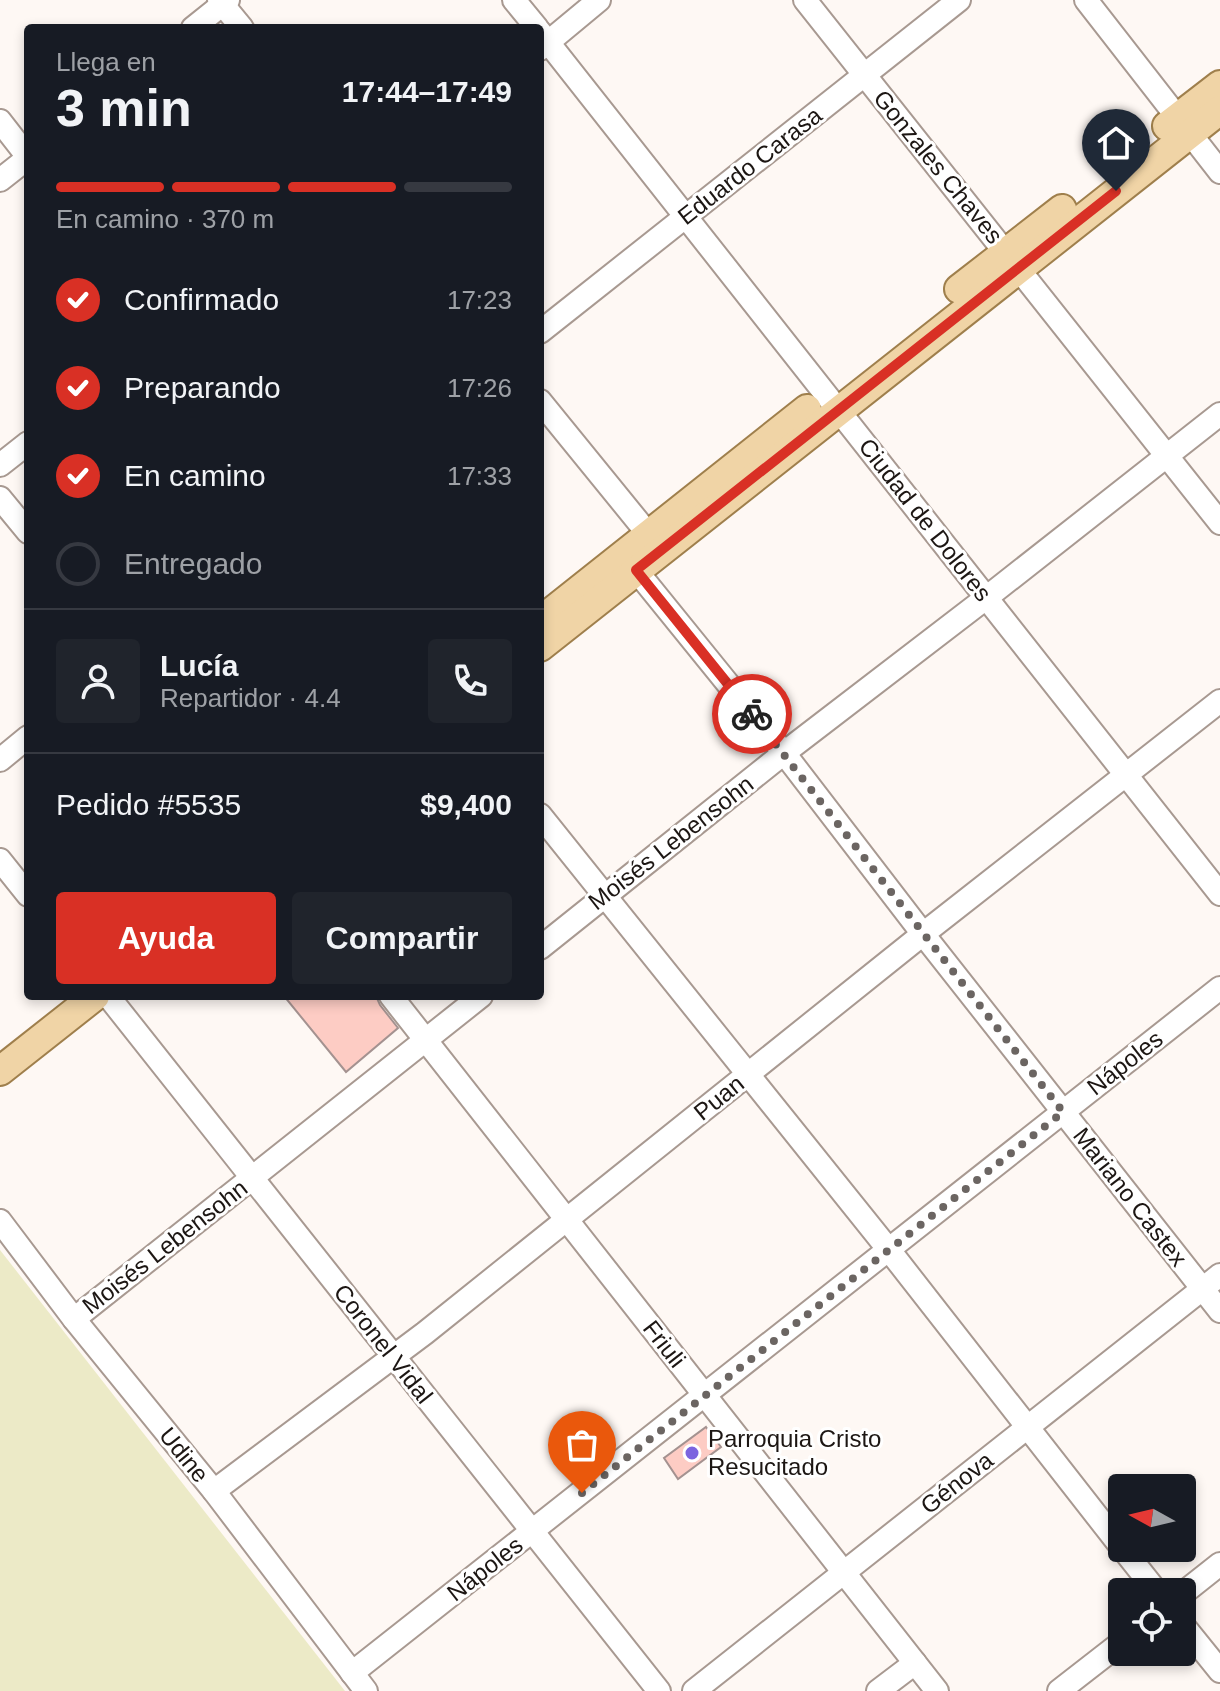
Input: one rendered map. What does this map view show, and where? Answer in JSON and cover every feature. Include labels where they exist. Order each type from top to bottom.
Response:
[{"type":"main road","points":[[544,643],[630,563],[1183,126],[1220,85]]},
{"type":"main road","points":[[1183,126],[1220,110]]},
{"type":"main road","points":[[544,618],[630,563]]},
{"type":"main road","points":[[0,1071],[90,1000]]},
{"type":"street","name":"Ciudad de Dolores","points":[[514,0],[531,24]]},
{"type":"street","points":[[544,36],[599,0]]},
{"type":"street","name":"Gonzales Chaves","points":[[805,0],[1220,523]]},
{"type":"street","name":"Eduardo Carasa","points":[[544,329],[959,0]]},
{"type":"street","points":[[1086,0],[1220,172]]},
{"type":"street","points":[[197,24],[223,1],[239,24]]},
{"type":"street","name":"Ciudad de Dolores","points":[[544,42],[1220,894]]},
{"type":"street","points":[[0,121],[24,153]]},
{"type":"street","points":[[0,180],[24,161]]},
{"type":"street","points":[[544,406],[655,543]]},
{"type":"street","name":"Moisés Lebensohn","points":[[544,945],[784,753],[1220,414]]},
{"type":"street","points":[[0,465],[24,446]]},
{"type":"street","points":[[0,498],[24,527]]},
{"type":"street","name":"Mariano Castex","points":[[630,563],[784,753],[1063,1112],[1211,1282],[1220,1311]]},
{"type":"street","name":"Puan","points":[[214,1491],[394,1357],[1220,701]]},
{"type":"street","points":[[0,760],[24,740]]},
{"type":"street","points":[[544,820],[889,1250],[1108,1530]]},
{"type":"street","points":[[0,860],[24,890]]},
{"type":"street","name":"Nápoles","points":[[359,1682],[533,1532],[1220,988]]},
{"type":"street","name":"Coronel Vidal","points":[[111,1000],[659,1691]]},
{"type":"street","name":"Friuli","points":[[394,1000],[937,1691]]},
{"type":"street","name":"Moisés Lebensohn","points":[[74,1319],[476,1000]]},
{"type":"street","name":"Udine","points":[[0,1221],[74,1319],[214,1491],[359,1682]]},
{"type":"street","name":"Génova","points":[[694,1691],[1211,1282]]},
{"type":"street","points":[[1133,1562],[1146,1578]]},
{"type":"street","points":[[1196,1583],[1220,1564]]},
{"type":"street","points":[[1196,1641],[1220,1671]]},
{"type":"street","points":[[1059,1691],[1108,1653]]},
{"type":"street","points":[[878,1691],[915,1663]]},
{"type":"shaded area","points":[[0,1250],[345,1691],[0,1691]]},
{"type":"building","points":[[287,1000],[378,1000],[398,1028],[346,1072]]},
{"type":"building","name":"Parroquia Cristo Resucitado","points":[[706,1427],[721,1447],[678,1479],[664,1458]]},
{"type":"way so far","points":[[582,1493],[1063,1112],[752,714]]},
{"type":"place","name":"Parroquia Cristo Resucitado","points":[[692,1453]]},
{"type":"route","points":[[752,714],[636,570],[1116,191]]}]
